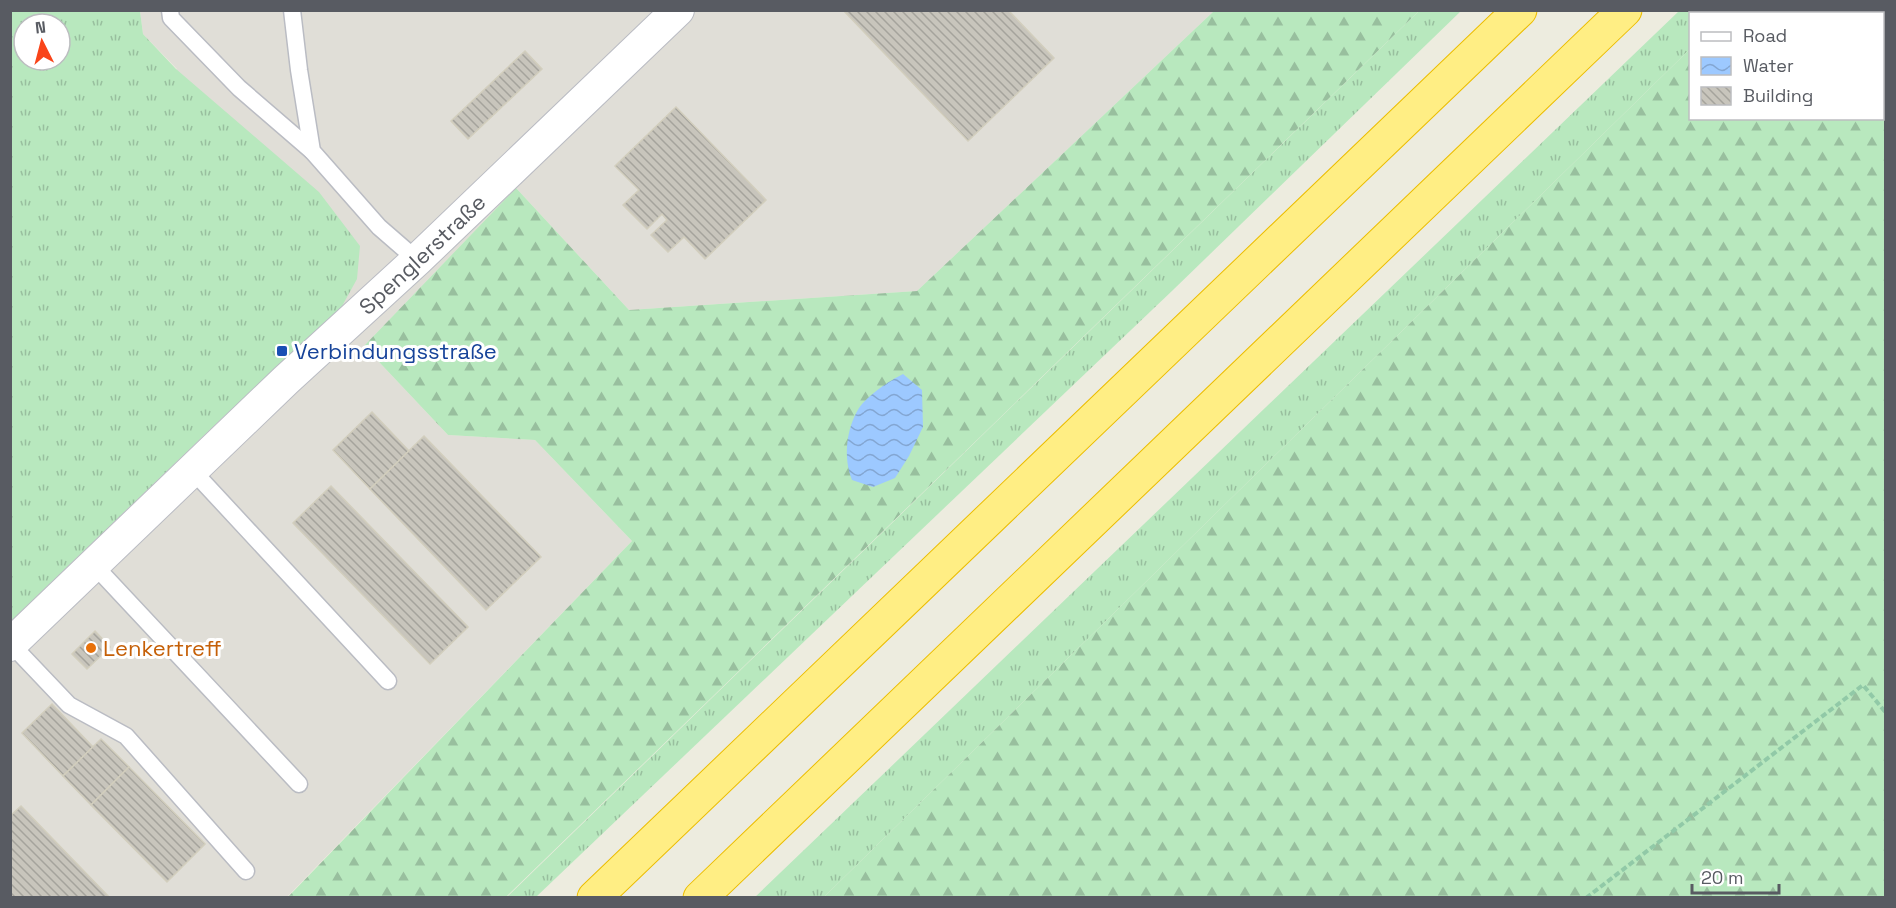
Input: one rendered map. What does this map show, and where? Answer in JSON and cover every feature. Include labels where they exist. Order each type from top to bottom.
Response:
[{"type":"highway","points":[[594,897],[1520,10]]},
{"type":"highway","points":[[700,897],[1625,10]]},
{"type":"street","name":"Spenglerstraße","points":[[11,645],[286,380],[417,260],[678,10]]},
{"type":"lane","points":[[170,10],[171,18],[238,88],[312,151],[380,227],[417,260]]},
{"type":"lane","points":[[292,10],[312,151]]},
{"type":"lane","points":[[192,470],[388,681]]},
{"type":"lane","points":[[94,565],[299,784]]},
{"type":"lane","points":[[11,645],[69,705],[126,736],[246,871]]},
{"type":"path","points":[[1586,897],[1863,685],[1886,713]]},
{"type":"shaded area","points":[[140,11],[1214,11],[917,291],[629,310],[516,188],[364,346],[448,435],[535,440],[632,541],[287,897],[11,897],[10,195],[177,69],[143,34]]},
{"type":"green space","points":[[1730,10],[1885,11],[1885,897],[824,897],[1689,50],[1689,120],[1884,120],[1884,12],[1727,12]]},
{"type":"green space","points":[[11,11],[140,11],[143,34],[176,69],[319,192],[360,246],[357,279],[336,317],[262,385],[222,418],[11,621]]},
{"type":"green space","points":[[1214,11],[1419,11],[506,897],[287,898],[632,541],[535,440],[448,435],[364,346],[516,188],[629,310],[917,291]]},
{"type":"green space","points":[[1419,11],[1461,11],[1173,290],[536,897],[506,898]]},
{"type":"green space","points":[[1679,11],[1730,11],[1689,12],[1689,50],[824,897],[754,898]]},
{"type":"water","points":[[903,374],[922,390],[923,427],[895,478],[873,487],[852,480],[847,462],[847,444],[855,416],[873,393]]},
{"type":"building","points":[[843,10],[1008,10],[1054,58],[968,141]]},
{"type":"building","points":[[525,51],[542,69],[468,139],[451,121]]},
{"type":"building","points":[[676,107],[766,200],[705,259],[684,237],[668,252],[651,235],[667,220],[662,214],[647,229],[623,205],[639,190],[615,166]]},
{"type":"building","points":[[372,412],[409,451],[370,489],[333,450]]},
{"type":"building","points":[[424,436],[541,557],[486,610],[370,489]]},
{"type":"building","points":[[331,486],[468,627],[430,664],[293,523]]},
{"type":"building","points":[[95,631],[110,647],[87,669],[72,654]]},
{"type":"building","points":[[52,704],[93,747],[63,776],[22,733]]},
{"type":"building","points":[[101,739],[129,767],[91,805],[63,776]]},
{"type":"building","points":[[129,767],[205,844],[167,882],[91,805]]},
{"type":"building","points":[[21,806],[110,898],[10,898],[10,816]]},
{"type":"place","name":"Verbindungsstraße","points":[[282,351]]},
{"type":"place","name":"Lenkertreff","points":[[91,648]]}]
